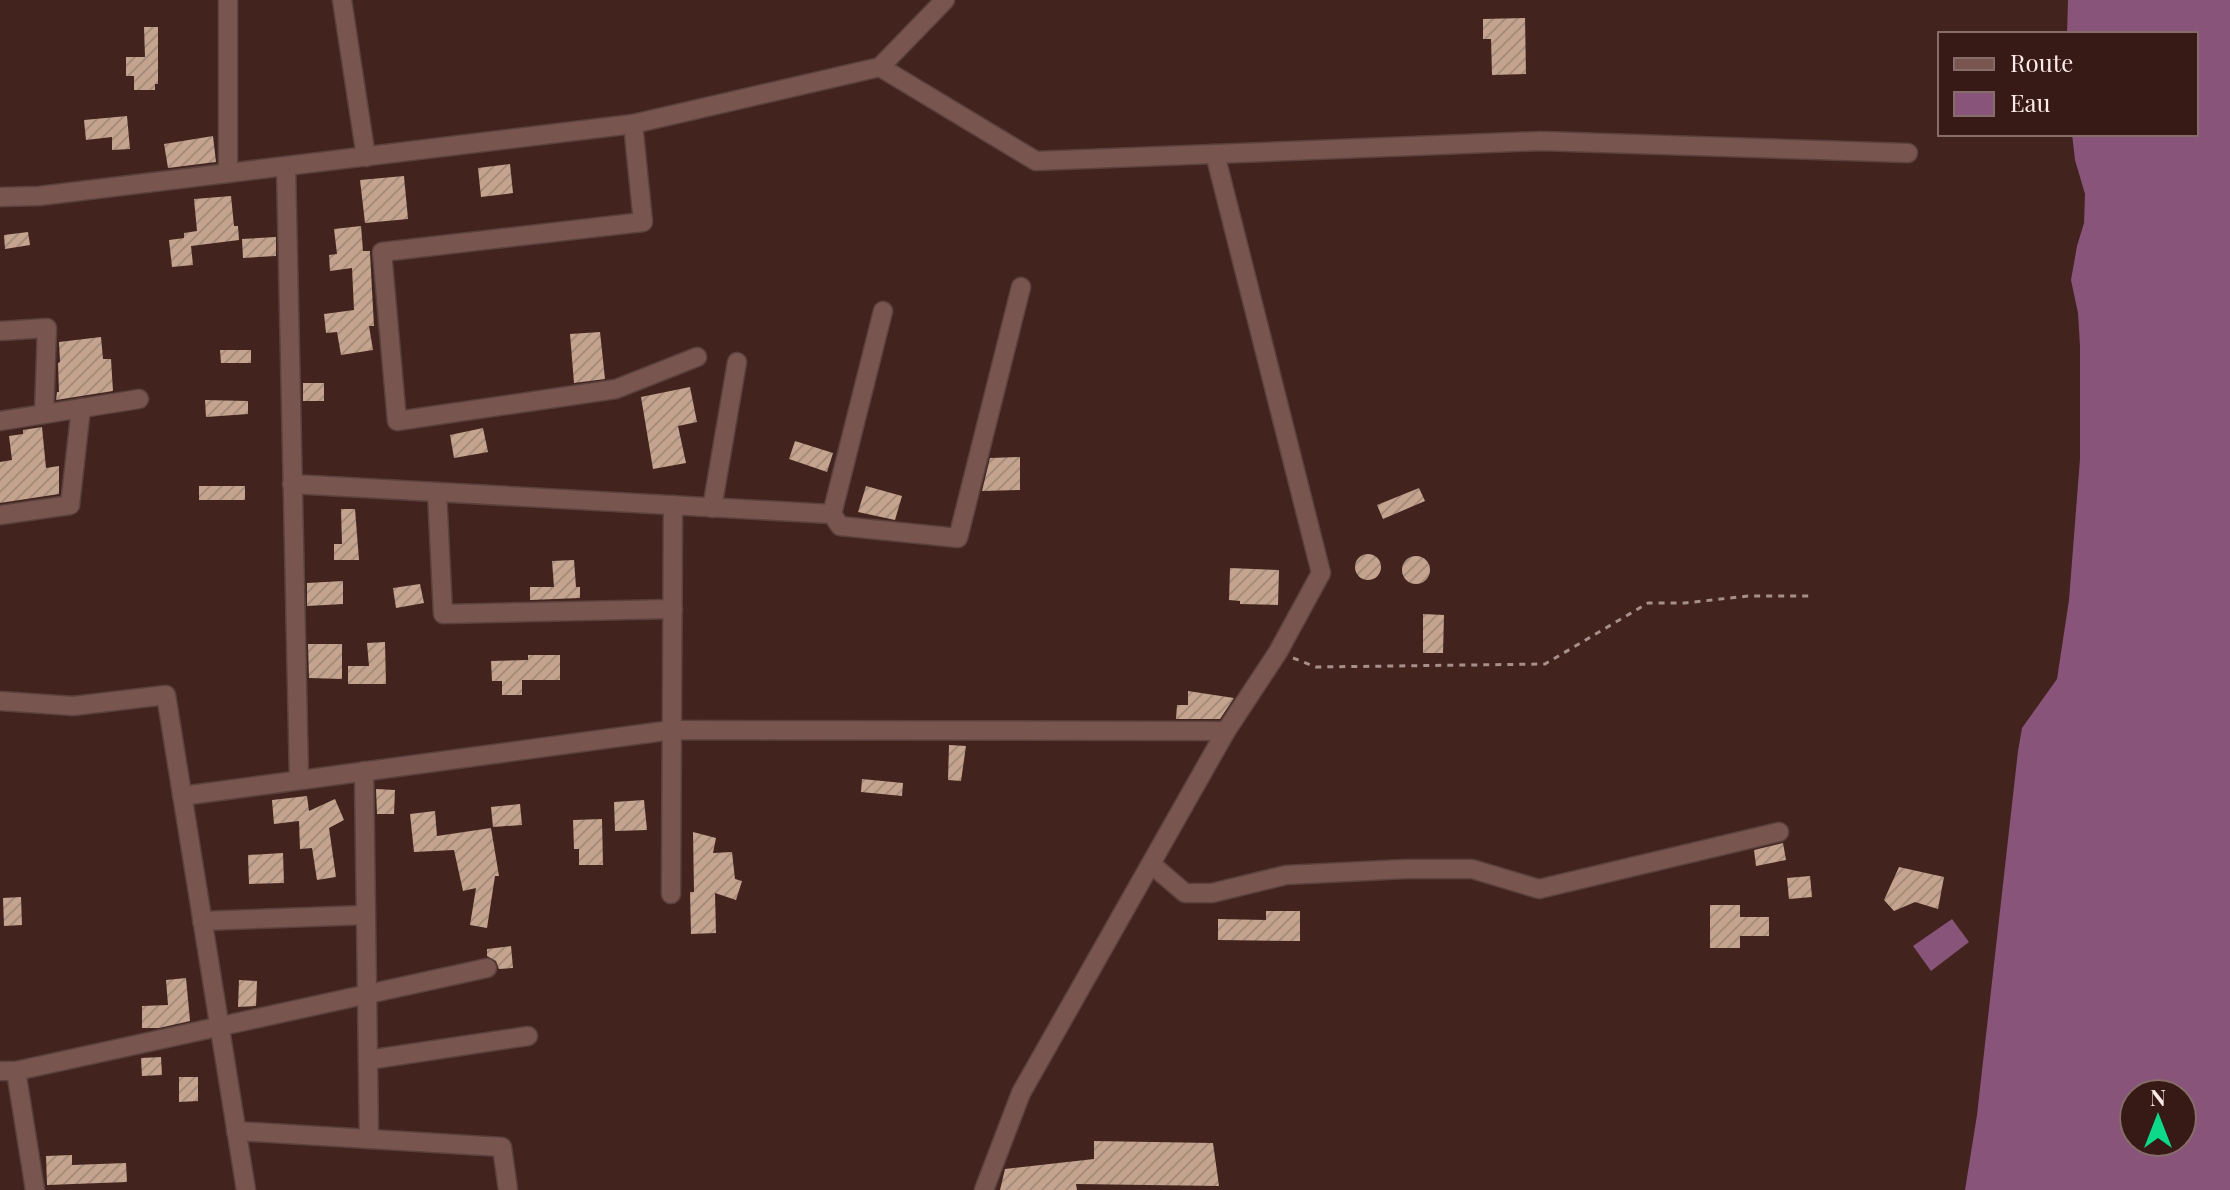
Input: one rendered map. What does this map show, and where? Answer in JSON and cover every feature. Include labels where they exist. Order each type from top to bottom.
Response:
[{"type":"street","points":[[228,0],[228,173]]},
{"type":"street","points":[[342,0],[366,157]]},
{"type":"street","points":[[0,197],[39,196],[633,124],[880,67],[945,0]]},
{"type":"street","points":[[880,67],[1036,161],[1541,141],[1908,153]]},
{"type":"street","points":[[633,124],[643,222],[382,252],[397,421],[616,389],[697,357]]},
{"type":"street","points":[[984,1190],[1021,1093],[1226,731],[1278,652],[1321,573],[1215,154]]},
{"type":"street","points":[[286,166],[299,780]]},
{"type":"street","points":[[883,311],[832,514],[840,526],[958,538],[1021,287]]},
{"type":"street","points":[[0,331],[47,328],[44,414]]},
{"type":"street","points":[[712,508],[737,362]]},
{"type":"street","points":[[0,421],[139,399]]},
{"type":"street","points":[[0,515],[70,505],[81,408]]},
{"type":"street","points":[[292,484],[832,514]]},
{"type":"street","points":[[437,492],[443,614],[673,609]]},
{"type":"street","points":[[671,894],[673,505]]},
{"type":"street","points":[[0,701],[73,706],[166,695],[246,1190]]},
{"type":"street","points":[[182,796],[672,730],[1226,731]]},
{"type":"street","points":[[364,771],[369,1139]]},
{"type":"street","points":[[1151,864],[1185,893],[1212,893],[1286,875],[1406,869],[1472,869],[1539,889],[1779,832]]},
{"type":"street","points":[[202,921],[366,915]]},
{"type":"street","points":[[35,1190],[8,1071],[487,968]]},
{"type":"street","points":[[368,1060],[528,1036]]},
{"type":"street","points":[[236,1131],[502,1147],[508,1190]]},
{"type":"path","points":[[1278,652],[1316,667],[1545,664],[1648,603],[1685,603],[1748,596],[1813,596]]},
{"type":"water","points":[[2068,0],[2230,0],[2230,1190],[1965,1190],[1977,1115],[2022,728],[2057,679],[2069,600],[2080,459],[2080,346],[2078,313],[2071,280],[2084,223],[2085,194],[2075,160],[2072,136],[2198,136],[2198,32],[2067,32]]},
{"type":"water","points":[[1952,919],[1969,942],[1931,971],[1913,946]]},
{"type":"building","points":[[1525,18],[1526,74],[1492,75],[1491,39],[1483,39],[1483,19]]},
{"type":"building","points":[[144,27],[158,27],[158,84],[155,84],[155,90],[134,90],[134,76],[126,76],[126,57],[145,57]]},
{"type":"building","points":[[127,116],[130,149],[112,150],[112,137],[86,140],[84,120]]},
{"type":"building","points":[[213,136],[216,162],[168,168],[164,144]]},
{"type":"building","points":[[510,164],[513,193],[481,197],[478,168]]},
{"type":"building","points":[[404,176],[408,219],[365,223],[360,180]]},
{"type":"building","points":[[231,196],[234,226],[238,226],[239,240],[191,246],[193,265],[172,267],[169,240],[184,238],[184,233],[197,231],[194,199]]},
{"type":"building","points":[[361,226],[363,251],[370,251],[374,326],[369,326],[373,350],[341,355],[337,332],[326,333],[324,314],[354,310],[352,268],[330,271],[329,255],[337,254],[334,229]]},
{"type":"building","points":[[28,232],[30,245],[5,249],[4,235]]},
{"type":"building","points":[[276,237],[276,256],[243,258],[242,239]]},
{"type":"building","points":[[600,332],[605,379],[574,383],[570,334]]},
{"type":"building","points":[[101,337],[103,359],[111,359],[113,391],[56,400],[59,392],[59,342]]},
{"type":"building","points":[[220,350],[251,350],[251,363],[221,363]]},
{"type":"building","points":[[303,383],[324,383],[324,401],[303,401]]},
{"type":"building","points":[[690,387],[697,422],[678,426],[686,463],[653,469],[641,397]]},
{"type":"building","points":[[205,400],[248,401],[248,414],[206,417]]},
{"type":"building","points":[[42,427],[46,468],[59,466],[59,494],[0,503],[0,462],[12,460],[9,436]]},
{"type":"building","points":[[483,428],[488,452],[454,458],[450,435]]},
{"type":"building","points":[[795,441],[833,453],[827,472],[789,459]]},
{"type":"building","points":[[1020,457],[1020,490],[982,491],[990,458]]},
{"type":"building","points":[[199,486],[245,486],[245,500],[199,500]]},
{"type":"building","points":[[866,486],[902,496],[895,520],[858,512]]},
{"type":"building","points":[[1419,488],[1425,501],[1383,519],[1377,505]]},
{"type":"building","points":[[341,509],[355,509],[359,560],[334,560],[334,544],[342,544]]},
{"type":"building","points":[[1368,554],[1377,558],[1381,567],[1377,576],[1368,580],[1359,576],[1355,567],[1359,558]]},
{"type":"building","points":[[1416,556],[1426,560],[1430,570],[1426,580],[1416,584],[1406,580],[1402,570],[1406,560]]},
{"type":"building","points":[[574,560],[580,598],[530,600],[530,587],[554,587],[552,561]]},
{"type":"building","points":[[1230,568],[1279,570],[1278,605],[1240,604],[1240,601],[1229,600]]},
{"type":"building","points":[[343,581],[343,604],[307,606],[307,583]]},
{"type":"building","points":[[420,584],[424,603],[396,608],[393,588]]},
{"type":"building","points":[[1423,614],[1444,615],[1443,653],[1423,653]]},
{"type":"building","points":[[385,642],[386,684],[348,684],[348,666],[369,666],[367,643]]},
{"type":"building","points":[[308,644],[342,644],[342,679],[309,678]]},
{"type":"building","points":[[528,655],[560,655],[560,680],[522,680],[522,695],[502,695],[502,681],[492,681],[491,661],[528,660]]},
{"type":"building","points":[[1188,691],[1234,698],[1220,719],[1176,719],[1177,705],[1188,705]]},
{"type":"building","points":[[949,745],[966,746],[961,781],[948,780]]},
{"type":"building","points":[[862,779],[903,783],[902,796],[861,792]]},
{"type":"building","points":[[376,789],[395,790],[394,814],[377,814]]},
{"type":"building","points":[[307,796],[309,811],[335,799],[344,820],[329,828],[336,877],[317,880],[312,848],[300,849],[299,821],[274,824],[272,800]]},
{"type":"building","points":[[644,800],[647,830],[615,831],[614,802]]},
{"type":"building","points":[[520,804],[522,825],[493,827],[491,807]]},
{"type":"building","points":[[435,811],[437,836],[491,828],[499,876],[495,876],[487,928],[470,925],[476,888],[463,891],[454,850],[414,852],[410,814]]},
{"type":"building","points":[[602,819],[603,865],[579,865],[579,849],[574,849],[573,820]]},
{"type":"building","points":[[693,832],[716,838],[713,853],[732,852],[735,879],[742,881],[736,900],[715,893],[716,933],[691,934]]},
{"type":"building","points":[[1783,843],[1786,860],[1756,866],[1754,850]]},
{"type":"building","points":[[283,853],[284,883],[249,884],[248,855]]},
{"type":"building","points":[[1899,867],[1944,877],[1938,909],[1915,902],[1894,911],[1884,900]]},
{"type":"building","points":[[1810,876],[1812,897],[1789,899],[1787,878]]},
{"type":"building","points":[[21,897],[22,925],[4,926],[3,898]]},
{"type":"building","points":[[1710,905],[1740,905],[1740,917],[1769,917],[1769,936],[1740,936],[1740,948],[1710,948]]},
{"type":"building","points":[[1266,911],[1300,911],[1300,941],[1218,940],[1218,919],[1266,920]]},
{"type":"building","points":[[511,946],[513,968],[499,969],[496,961],[487,956],[487,949]]},
{"type":"building","points":[[186,978],[190,1021],[159,1028],[142,1028],[142,1006],[168,1005],[166,980]]},
{"type":"building","points":[[239,980],[257,981],[256,1006],[238,1007]]},
{"type":"building","points":[[161,1057],[162,1075],[142,1076],[141,1058]]},
{"type":"building","points":[[179,1077],[198,1077],[198,1101],[179,1102]]},
{"type":"building","points":[[1094,1141],[1213,1143],[1219,1186],[1076,1184],[1077,1190],[1000,1190],[1005,1169],[1094,1159]]},
{"type":"building","points":[[72,1155],[72,1165],[126,1163],[127,1182],[47,1185],[46,1156]]}]
